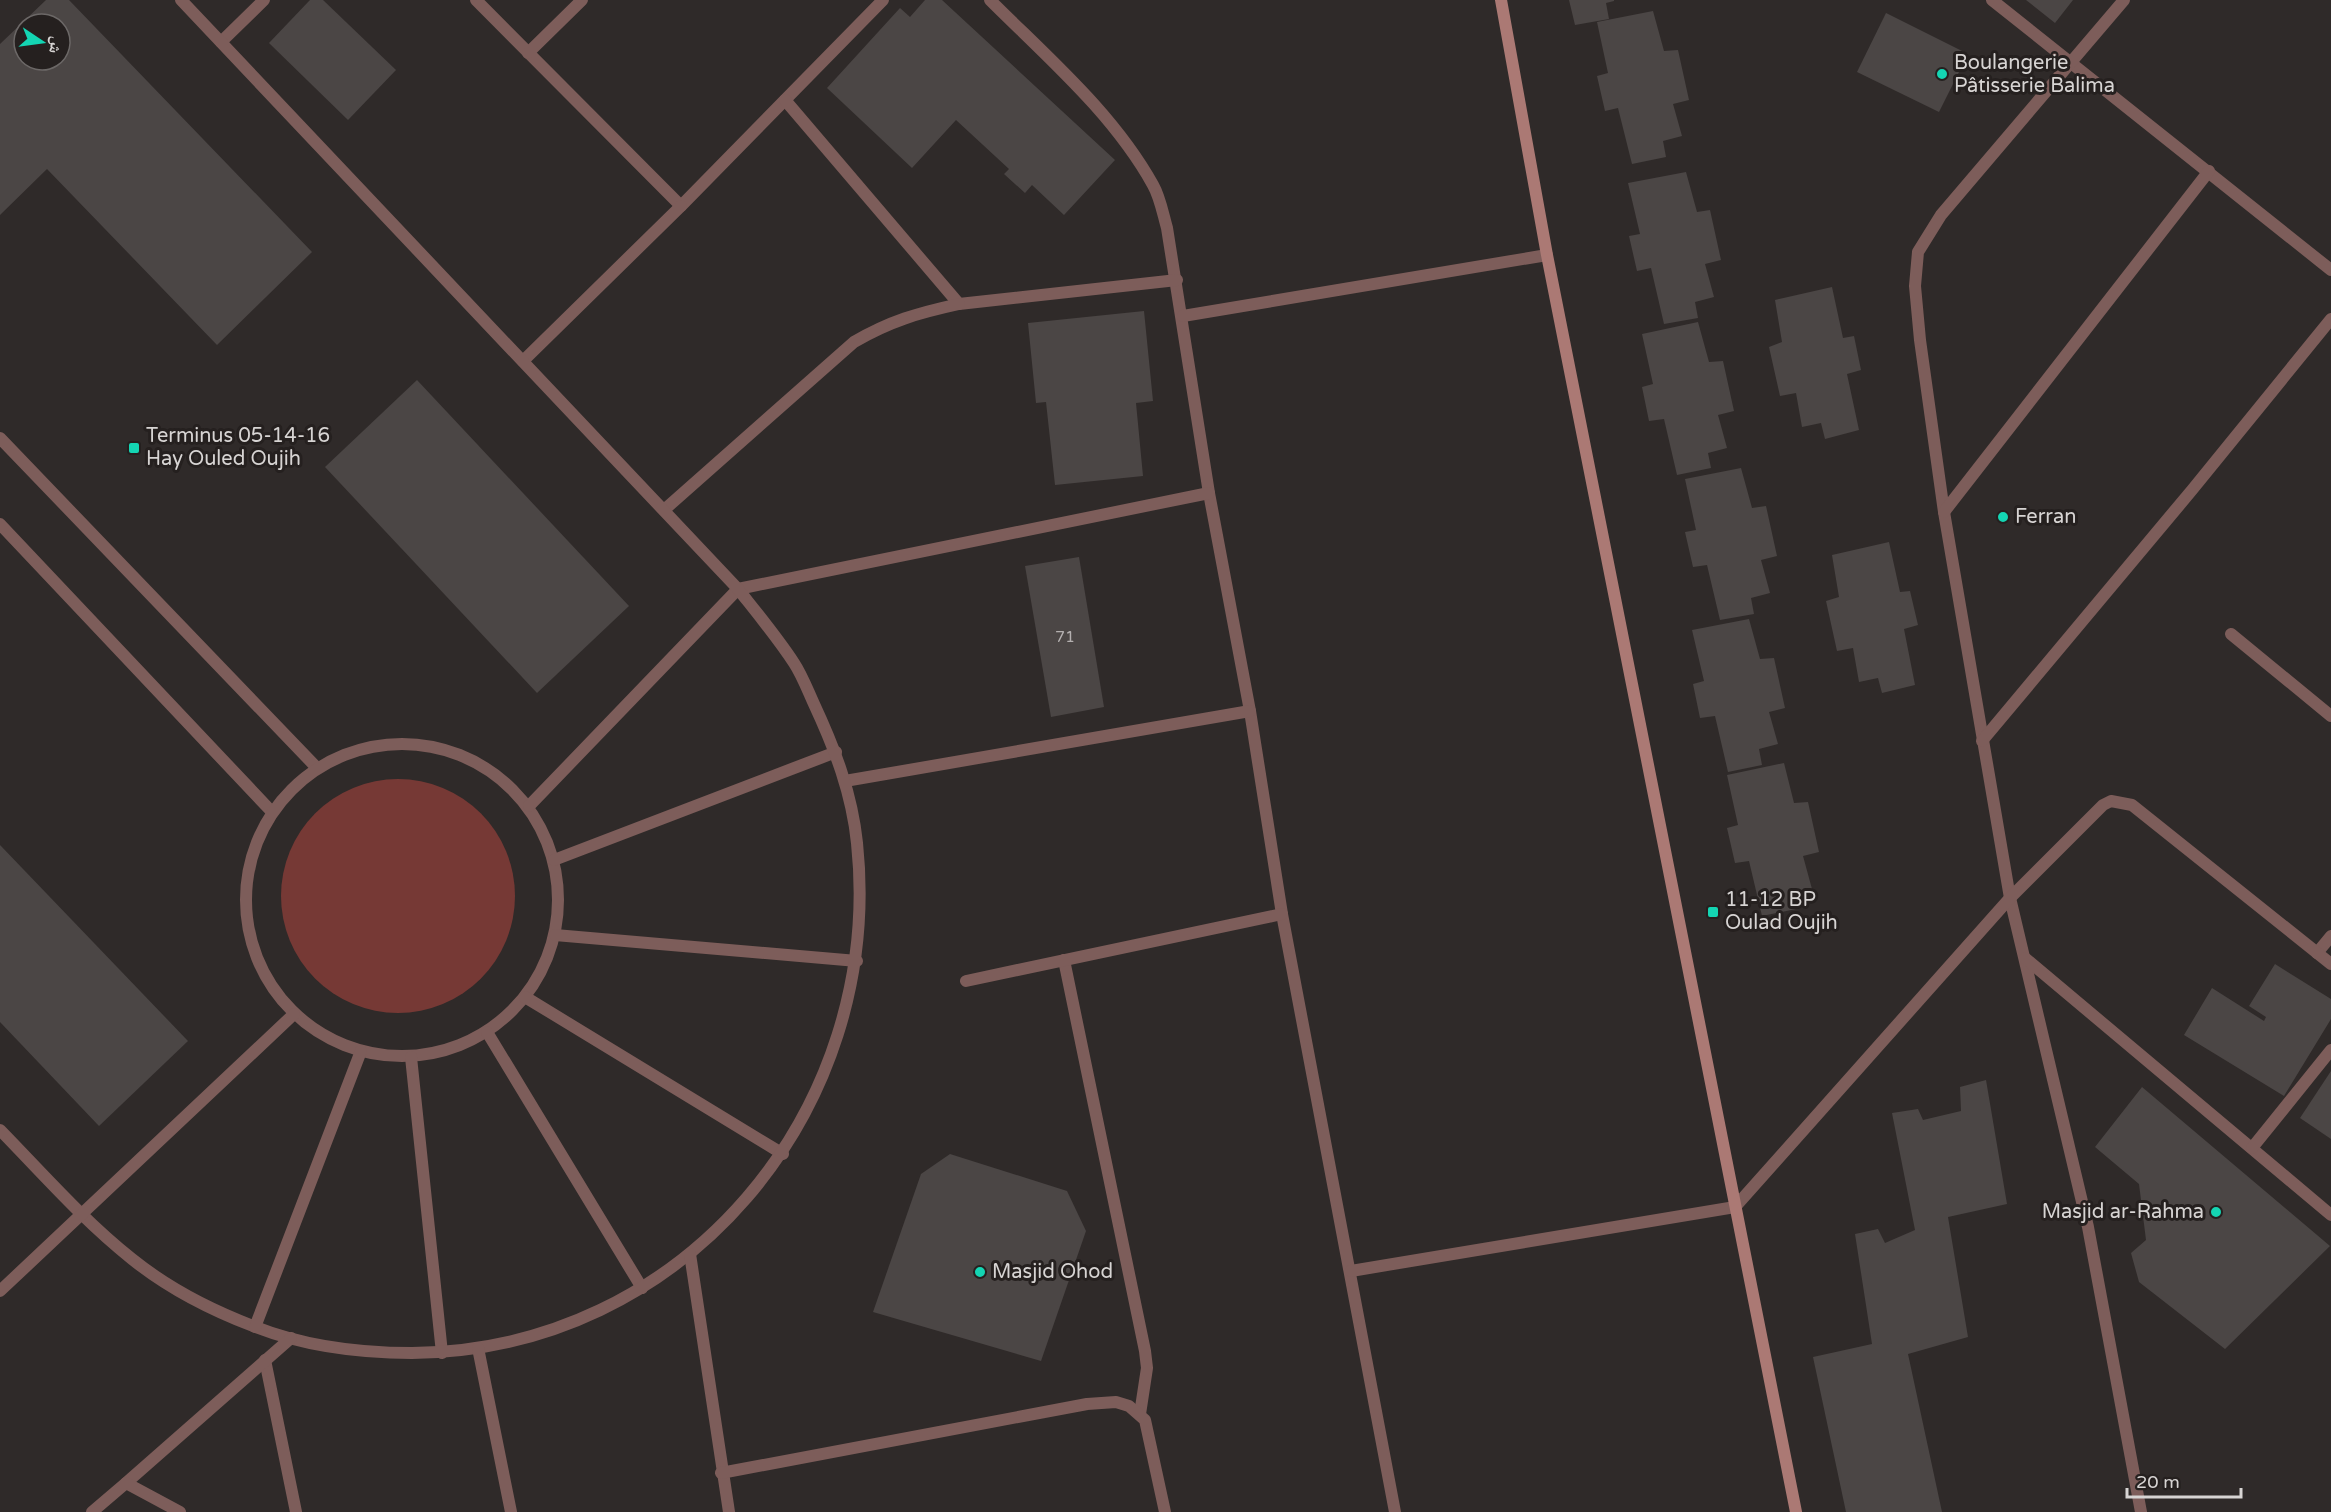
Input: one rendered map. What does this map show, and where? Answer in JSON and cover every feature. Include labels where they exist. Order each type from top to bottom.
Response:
[{"type":"street","points":[[0,1130],[80,1213],[133,1260],[191,1298],[255,1327],[316,1344],[379,1353],[442,1353],[478,1348],[536,1335],[590,1315],[642,1288],[690,1254],[740,1208],[783,1154],[821,1082],[842,1028],[856,960],[861,900],[857,840],[845,781],[836,753],[796,666],[738,589],[181,0]]},
{"type":"street","points":[[221,42],[264,0]]},
{"type":"street","points":[[476,0],[681,206]]},
{"type":"street","points":[[528,53],[582,0]]},
{"type":"street","points":[[523,361],[681,206],[883,0]]},
{"type":"street","points":[[990,0],[1092,102],[1131,149],[1155,187],[1167,228],[1183,316],[1209,493],[1250,711],[1282,914],[1395,1512]]},
{"type":"street","points":[[1501,0],[1547,255],[1796,1512]]},
{"type":"street","points":[[1992,0],[2331,270]]},
{"type":"street","points":[[2124,0],[1941,214],[1918,252],[1915,286],[1920,340],[1944,512],[2010,898],[2088,1227],[2141,1512]]},
{"type":"street","points":[[785,100],[959,304]]},
{"type":"street","points":[[1944,512],[2209,171]]},
{"type":"street","points":[[1183,316],[1547,255]]},
{"type":"street","points":[[664,510],[854,342],[883,325],[911,314],[959,304],[1177,280]]},
{"type":"street","points":[[1982,741],[2192,490],[2331,319]]},
{"type":"street","points":[[0,438],[317,768]]},
{"type":"street","points":[[529,806],[738,589],[1209,493]]},
{"type":"street","points":[[0,524],[272,812]]},
{"type":"street","points":[[2231,634],[2331,716]]},
{"type":"street","points":[[845,781],[1250,711]]},
{"type":"street","points":[[430,744],[486,766],[529,806],[544,832],[554,860],[555,935],[525,997],[508,1016],[487,1032],[451,1049],[411,1057],[361,1051],[325,1036],[294,1014],[262,969],[247,917],[250,862],[272,812],[292,788],[317,768],[372,746],[430,744]]},
{"type":"street","points":[[554,860],[836,753]]},
{"type":"street","points":[[1351,1271],[1735,1207],[2010,898],[2103,805],[2111,801],[2121,801],[2132,805],[2331,964]]},
{"type":"street","points":[[966,981],[1282,914]]},
{"type":"street","points":[[555,935],[856,960]]},
{"type":"street","points":[[2317,953],[2331,936]]},
{"type":"street","points":[[2025,958],[2331,1215]]},
{"type":"street","points":[[1064,960],[1145,1351],[1147,1368],[1140,1414]]},
{"type":"street","points":[[525,997],[783,1154]]},
{"type":"street","points":[[0,1291],[80,1213],[294,1014]]},
{"type":"street","points":[[487,1032],[642,1288]]},
{"type":"street","points":[[2252,1148],[2331,1050]]},
{"type":"street","points":[[255,1327],[361,1051]]},
{"type":"street","points":[[411,1057],[442,1353]]},
{"type":"street","points":[[690,1254],[721,1473],[729,1512]]},
{"type":"street","points":[[92,1512],[291,1338]]},
{"type":"street","points":[[478,1348],[511,1512]]},
{"type":"street","points":[[266,1360],[296,1512]]},
{"type":"street","points":[[721,1473],[1104,1401],[1122,1404],[1140,1414],[1145,1420],[1165,1512]]},
{"type":"street","points":[[126,1483],[180,1512]]},
{"type":"shaded area","points":[[387,779],[409,779],[443,788],[463,799],[481,813],[495,831],[506,851],[513,873],[515,896],[513,919],[506,941],[495,961],[481,979],[453,999],[432,1008],[409,1013],[387,1013],[364,1008],[343,999],[324,987],[307,970],[286,930],[281,907],[281,885],[286,862],[295,841],[307,822],[324,805],[364,784]]},
{"type":"building","points":[[46,0],[69,0],[312,252],[217,345],[47,169],[0,215],[0,44],[12,33],[12,72],[72,72],[72,12],[33,12]]},
{"type":"building","points":[[310,0],[323,0],[396,70],[348,120],[269,43]]},
{"type":"building","points":[[925,0],[942,0],[1115,160],[1064,215],[1032,185],[1025,193],[1004,174],[1009,169],[956,120],[912,168],[827,88],[900,8],[910,17]]},
{"type":"building","points":[[1569,0],[1614,1],[1606,3],[1609,19],[1575,25]]},
{"type":"building","points":[[2026,0],[2073,0],[2055,23]]},
{"type":"building","points":[[1653,11],[1664,51],[1678,50],[1689,100],[1673,104],[1682,136],[1663,141],[1666,157],[1632,164],[1618,108],[1605,111],[1597,76],[1608,73],[1597,22]]},
{"type":"building","points":[[1886,13],[1968,54],[1939,112],[1857,72]]},
{"type":"building","points":[[1686,172],[1697,212],[1710,210],[1721,260],[1705,264],[1714,297],[1695,302],[1698,318],[1664,324],[1651,268],[1637,271],[1629,236],[1640,234],[1628,183]]},
{"type":"building","points":[[1832,287],[1843,338],[1854,336],[1861,370],[1847,374],[1859,430],[1825,439],[1821,423],[1802,427],[1796,393],[1780,396],[1769,347],[1782,342],[1775,300]]},
{"type":"building","points":[[1144,311],[1153,401],[1136,403],[1143,476],[1055,485],[1046,402],[1036,403],[1028,323]]},
{"type":"building","points":[[1698,322],[1709,362],[1723,361],[1734,411],[1718,415],[1727,448],[1708,453],[1711,468],[1677,475],[1664,419],[1649,421],[1642,387],[1653,384],[1642,334]]},
{"type":"building","points":[[417,380],[629,606],[537,693],[325,467]]},
{"type":"building","points":[[1741,468],[1752,508],[1766,506],[1777,556],[1761,560],[1770,593],[1751,598],[1754,614],[1720,620],[1707,565],[1693,567],[1685,532],[1696,530],[1685,479]]},
{"type":"building","points":[[1889,542],[1900,592],[1910,591],[1918,625],[1904,629],[1915,685],[1882,693],[1878,678],[1859,682],[1853,648],[1837,651],[1826,601],[1839,597],[1832,555]]},
{"type":"building","points":[[1079,557],[1104,707],[1051,717],[1025,566]]},
{"type":"building","points":[[1749,619],[1760,659],[1774,658],[1785,708],[1769,712],[1778,744],[1759,749],[1762,765],[1728,772],[1715,716],[1700,718],[1693,684],[1704,681],[1692,630]]},
{"type":"building","points":[[1784,763],[1794,803],[1808,802],[1819,852],[1803,856],[1812,889],[1793,894],[1796,909],[1762,916],[1749,861],[1735,863],[1727,828],[1738,825],[1727,775]]},
{"type":"building","points":[[0,845],[188,1041],[99,1126],[0,1022]]},
{"type":"building","points":[[2275,964],[2331,999],[2331,1019],[2284,1096],[2184,1035],[2212,988],[2264,1021],[2266,1017],[2249,1006]]},
{"type":"building","points":[[2331,1071],[2331,1139],[2300,1118]]},
{"type":"building","points":[[1986,1080],[2007,1204],[1948,1217],[1968,1337],[1908,1354],[1942,1512],[1846,1512],[1813,1357],[1872,1344],[1855,1234],[1878,1229],[1885,1243],[1915,1230],[1892,1113],[1918,1109],[1923,1120],[1961,1111],[1960,1087]]},
{"type":"building","name":"Masjid ar-Rahma","points":[[2142,1087],[2330,1246],[2225,1349],[2139,1282],[2131,1253],[2146,1240],[2139,1184],[2095,1147]]},
{"type":"building","name":"Masjid Ohod","points":[[950,1154],[1067,1191],[1086,1231],[1041,1361],[873,1312],[921,1174]]},
{"type":"place","name":"Boulangerie Pâtisserie Balima","points":[[1942,74]]},
{"type":"place","name":"Terminus 05-14-16 Hay Ouled Oujih","points":[[134,448]]},
{"type":"place","name":"Ferran","points":[[2003,517]]},
{"type":"place","name":"11-12 BP Oulad Oujih","points":[[1713,912]]},
{"type":"place","name":"Masjid ar-Rahma","points":[[2216,1212]]},
{"type":"place","name":"Masjid Ohod","points":[[980,1272]]}]
